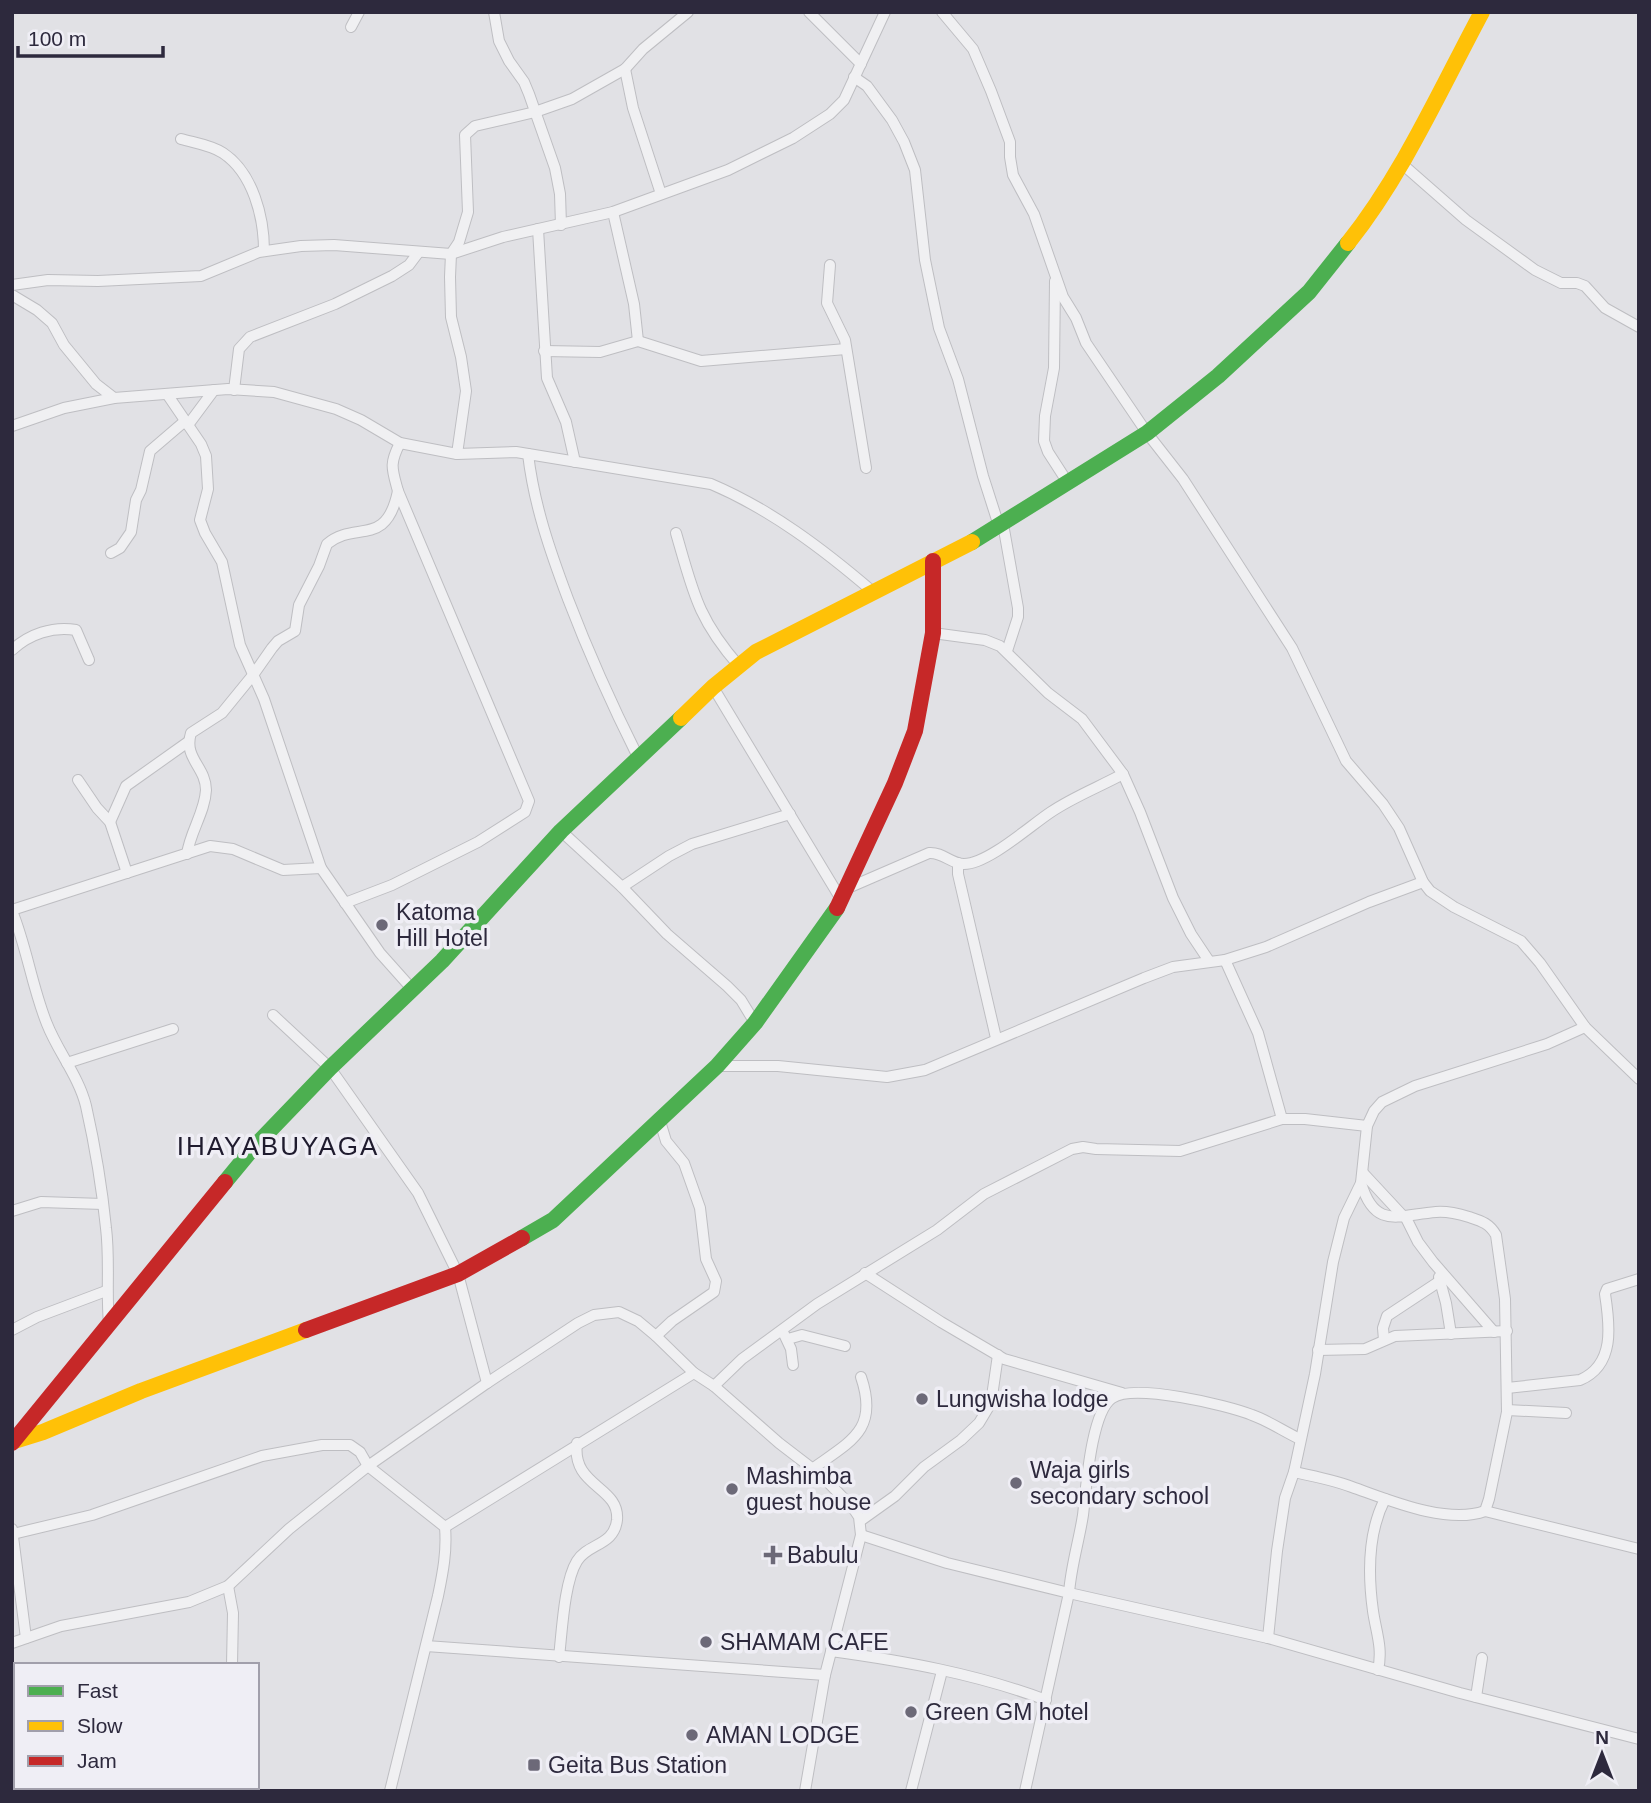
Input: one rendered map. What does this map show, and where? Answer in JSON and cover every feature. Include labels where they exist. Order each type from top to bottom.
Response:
[{"type":"main road","points":[[13,1442],[253,1148],[330,1068],[413,990],[561,831],[713,687],[756,652],[1001,525],[1147,433],[1218,376],[1309,292],[1370,215],[1482,12]]},
{"type":"main road","points":[[13,1442],[44,1432],[141,1391],[458,1274],[553,1220],[717,1066],[755,1023],[845,894],[895,783],[915,731],[933,633],[933,561]]},
{"type":"street","points":[[351,27],[359,12]]},
{"type":"street","points":[[494,12],[499,41],[524,82],[558,180],[561,225]]},
{"type":"street","points":[[457,453],[466,391],[452,317],[451,254],[459,242],[468,212],[465,135],[470,128],[481,124],[535,113],[572,99],[625,69],[643,49],[688,12]]},
{"type":"street","points":[[809,12],[861,64]]},
{"type":"street","points":[[12,285],[48,280],[98,281],[201,276],[264,251],[301,246],[334,245],[451,254],[503,237],[613,212],[728,170],[793,138],[830,114],[844,100],[885,12]]},
{"type":"street","points":[[942,12],[973,49],[1010,142],[1013,175],[1034,214],[1063,297],[1076,318],[1086,343],[1147,433],[1183,479],[1292,648],[1346,761],[1383,804],[1399,828],[1423,882],[1430,891],[1454,907],[1521,941],[1540,963],[1585,1027],[1639,1079]]},
{"type":"street","points":[[625,69],[633,108],[662,194]]},
{"type":"street","points":[[855,77],[867,86],[892,120],[915,170],[925,260],[939,328],[958,379],[983,476],[1001,525],[1018,608],[1018,617],[1007,651]]},
{"type":"street","points":[[181,139],[222,152],[242,174],[258,206],[264,251]]},
{"type":"street","points":[[1401,163],[1466,220],[1535,270],[1561,282],[1581,284],[1605,308],[1639,327]]},
{"type":"street","points":[[613,212],[634,304],[638,341]]},
{"type":"street","points":[[538,229],[547,378],[566,422],[575,462]]},
{"type":"street","points":[[234,390],[239,349],[250,337],[335,304],[391,276],[409,265],[418,253]]},
{"type":"street","points":[[830,265],[827,303],[845,340],[866,468]]},
{"type":"street","points":[[1055,274],[1055,352],[1044,441],[1068,483]]},
{"type":"street","points":[[12,295],[52,323],[64,345],[96,384],[114,398]]},
{"type":"street","points":[[544,351],[600,352],[638,341],[701,360],[846,349]]},
{"type":"street","points":[[111,553],[120,548],[131,531],[136,500],[150,451],[186,423],[214,390]]},
{"type":"street","points":[[12,426],[64,408],[114,398],[214,390],[274,392],[336,409],[361,419],[400,443],[457,453],[516,452],[680,477],[719,487],[793,529],[872,591]]},
{"type":"street","points":[[167,394],[204,450],[208,468],[208,489],[200,520],[222,562],[240,645],[264,699],[321,868],[380,953],[413,990]]},
{"type":"street","points":[[345,903],[391,885],[478,842],[525,812],[529,801],[398,491],[392,469],[393,456],[400,443]]},
{"type":"street","points":[[528,454],[532,488],[554,564],[604,689],[638,757]]},
{"type":"street","points":[[187,854],[206,788],[188,748],[191,733],[222,713],[278,641],[295,631],[299,605],[327,544],[340,536],[376,528],[395,508],[398,491]]},
{"type":"street","points":[[676,533],[695,599],[704,620],[739,666]]},
{"type":"street","points":[[12,650],[34,635],[69,628],[76,630],[80,636],[89,660]]},
{"type":"street","points":[[933,633],[985,640],[1007,651],[1041,686],[1082,719],[1123,774],[1172,898],[1209,961]]},
{"type":"street","points":[[713,687],[790,814],[845,894],[929,853],[938,853],[958,863],[973,862],[1012,842],[1053,810],[1123,774]]},
{"type":"street","points":[[110,822],[125,786],[188,742]]},
{"type":"street","points":[[78,780],[110,822],[127,873]]},
{"type":"street","points":[[622,887],[668,856],[692,844],[790,814]]},
{"type":"street","points":[[561,831],[622,887],[667,934],[727,986],[741,1000],[755,1023]]},
{"type":"street","points":[[109,1325],[106,1292],[108,1252],[103,1204],[85,1103],[47,1025],[24,940],[12,910],[210,846],[233,849],[273,868],[321,868]]},
{"type":"street","points":[[958,863],[958,874],[996,1038]]},
{"type":"street","points":[[717,1066],[778,1066],[887,1077],[925,1070],[996,1038],[1173,967],[1225,960],[1296,936],[1369,902],[1423,882]]},
{"type":"street","points":[[1225,960],[1258,1032],[1282,1119]]},
{"type":"street","points":[[273,1015],[330,1068],[418,1193],[458,1274],[487,1382]]},
{"type":"street","points":[[1268,1638],[1285,1498],[1294,1472],[1333,1262],[1344,1218],[1362,1178],[1367,1126],[1374,1111],[1382,1102],[1415,1086],[1547,1044],[1585,1027]]},
{"type":"street","points":[[67,1063],[173,1029]]},
{"type":"street","points":[[656,1336],[672,1321],[714,1292],[716,1286],[706,1259],[700,1209],[684,1163],[666,1141],[659,1118]]},
{"type":"street","points":[[714,1386],[742,1359],[781,1329],[865,1273],[937,1230],[984,1194],[1072,1149],[1083,1147],[1180,1151],[1282,1119],[1367,1126]]},
{"type":"street","points":[[1362,1178],[1404,1216],[1418,1242],[1437,1267],[1494,1332]]},
{"type":"street","points":[[1362,1178],[1368,1203],[1374,1210],[1385,1215],[1447,1212],[1490,1226],[1496,1235],[1507,1331],[1507,1410],[1485,1511]]},
{"type":"street","points":[[12,1211],[41,1202],[103,1204]]},
{"type":"street","points":[[1437,1267],[1451,1334]]},
{"type":"street","points":[[865,1273],[1004,1359],[1122,1393],[1163,1394],[1249,1414],[1300,1439]]},
{"type":"street","points":[[1507,1388],[1580,1380],[1590,1376],[1602,1360],[1609,1341],[1605,1294],[1607,1289],[1639,1279]]},
{"type":"street","points":[[1384,1340],[1383,1328],[1388,1316],[1440,1281]]},
{"type":"street","points":[[12,1331],[37,1317],[106,1292]]},
{"type":"street","points":[[12,1643],[61,1626],[189,1602],[228,1586],[289,1529],[368,1466],[487,1382],[578,1323],[594,1315],[619,1312],[638,1321],[694,1373],[714,1386],[812,1469],[853,1508],[860,1521],[861,1535],[825,1675],[805,1791]]},
{"type":"street","points":[[781,1329],[792,1349],[793,1365]]},
{"type":"street","points":[[1318,1350],[1365,1349],[1395,1336],[1507,1331]]},
{"type":"street","points":[[788,1339],[802,1335],[845,1346]]},
{"type":"street","points":[[860,1521],[895,1496],[924,1467],[979,1423],[991,1403],[998,1355]]},
{"type":"street","points":[[445,1527],[694,1373]]},
{"type":"street","points":[[812,1469],[838,1450],[863,1426],[867,1415],[867,1401],[861,1377]]},
{"type":"street","points":[[1025,1791],[1069,1593],[1071,1567],[1083,1517],[1086,1480],[1098,1426],[1107,1403],[1122,1393]]},
{"type":"street","points":[[1507,1410],[1566,1413]]},
{"type":"street","points":[[559,1657],[564,1608],[577,1561],[586,1552],[609,1539],[617,1519],[617,1512],[608,1497],[581,1472],[576,1453],[578,1443]]},
{"type":"street","points":[[13,1534],[92,1515],[262,1456],[322,1445],[350,1445],[360,1452],[368,1466],[445,1527]]},
{"type":"street","points":[[1294,1472],[1351,1486],[1385,1499],[1438,1513],[1473,1516],[1485,1511],[1639,1549]]},
{"type":"street","points":[[1377,1670],[1381,1646],[1373,1606],[1371,1555],[1375,1526],[1385,1499]]},
{"type":"street","points":[[390,1791],[445,1564],[445,1527]]},
{"type":"street","points":[[12,1528],[26,1638]]},
{"type":"street","points":[[861,1535],[947,1563],[1268,1638],[1476,1697],[1639,1738]]},
{"type":"street","points":[[228,1586],[233,1614],[232,1663]]},
{"type":"street","points":[[426,1646],[825,1675]]},
{"type":"street","points":[[831,1651],[881,1658],[1004,1684],[1046,1700]]},
{"type":"street","points":[[1476,1697],[1482,1658]]},
{"type":"street","points":[[912,1791],[942,1671]]},
{"type":"traffic: fast","points":[[972,542],[1147,433],[1218,376],[1309,292],[1348,243]]},
{"type":"traffic: fast","points":[[225,1182],[253,1148],[330,1068],[442,961],[561,831],[681,718]]},
{"type":"traffic: fast","points":[[522,1238],[553,1220],[717,1066],[755,1023],[837,908]]},
{"type":"traffic: slow","points":[[1348,243],[1403,160],[1482,12]]},
{"type":"traffic: slow","points":[[681,718],[713,687],[756,652],[972,542]]},
{"type":"traffic: slow","points":[[14,1441],[306,1330]]},
{"type":"traffic: jam","points":[[837,908],[895,783],[915,731],[933,633],[933,561]]},
{"type":"traffic: jam","points":[[12,1443],[225,1182]]},
{"type":"traffic: jam","points":[[306,1330],[458,1274],[522,1238]]},
{"type":"place","name":"Katoma Hill Hotel","points":[[382,925]]},
{"type":"place","name":"Lungwisha lodge","points":[[922,1399]]},
{"type":"place","name":"Waja girls secondary school","points":[[1016,1483]]},
{"type":"place","name":"Mashimba guest house","points":[[732,1489]]},
{"type":"place","name":"Babulu","points":[[773,1555]]},
{"type":"place","name":"SHAMAM CAFE","points":[[706,1642]]},
{"type":"place","name":"Green GM hotel","points":[[911,1712]]},
{"type":"place","name":"AMAN LODGE","points":[[692,1735]]},
{"type":"place","name":"Geita Bus Station","points":[[534,1765]]},
{"type":"district","name":"IHAYABUYAGA","points":[[278,1146]]}]
